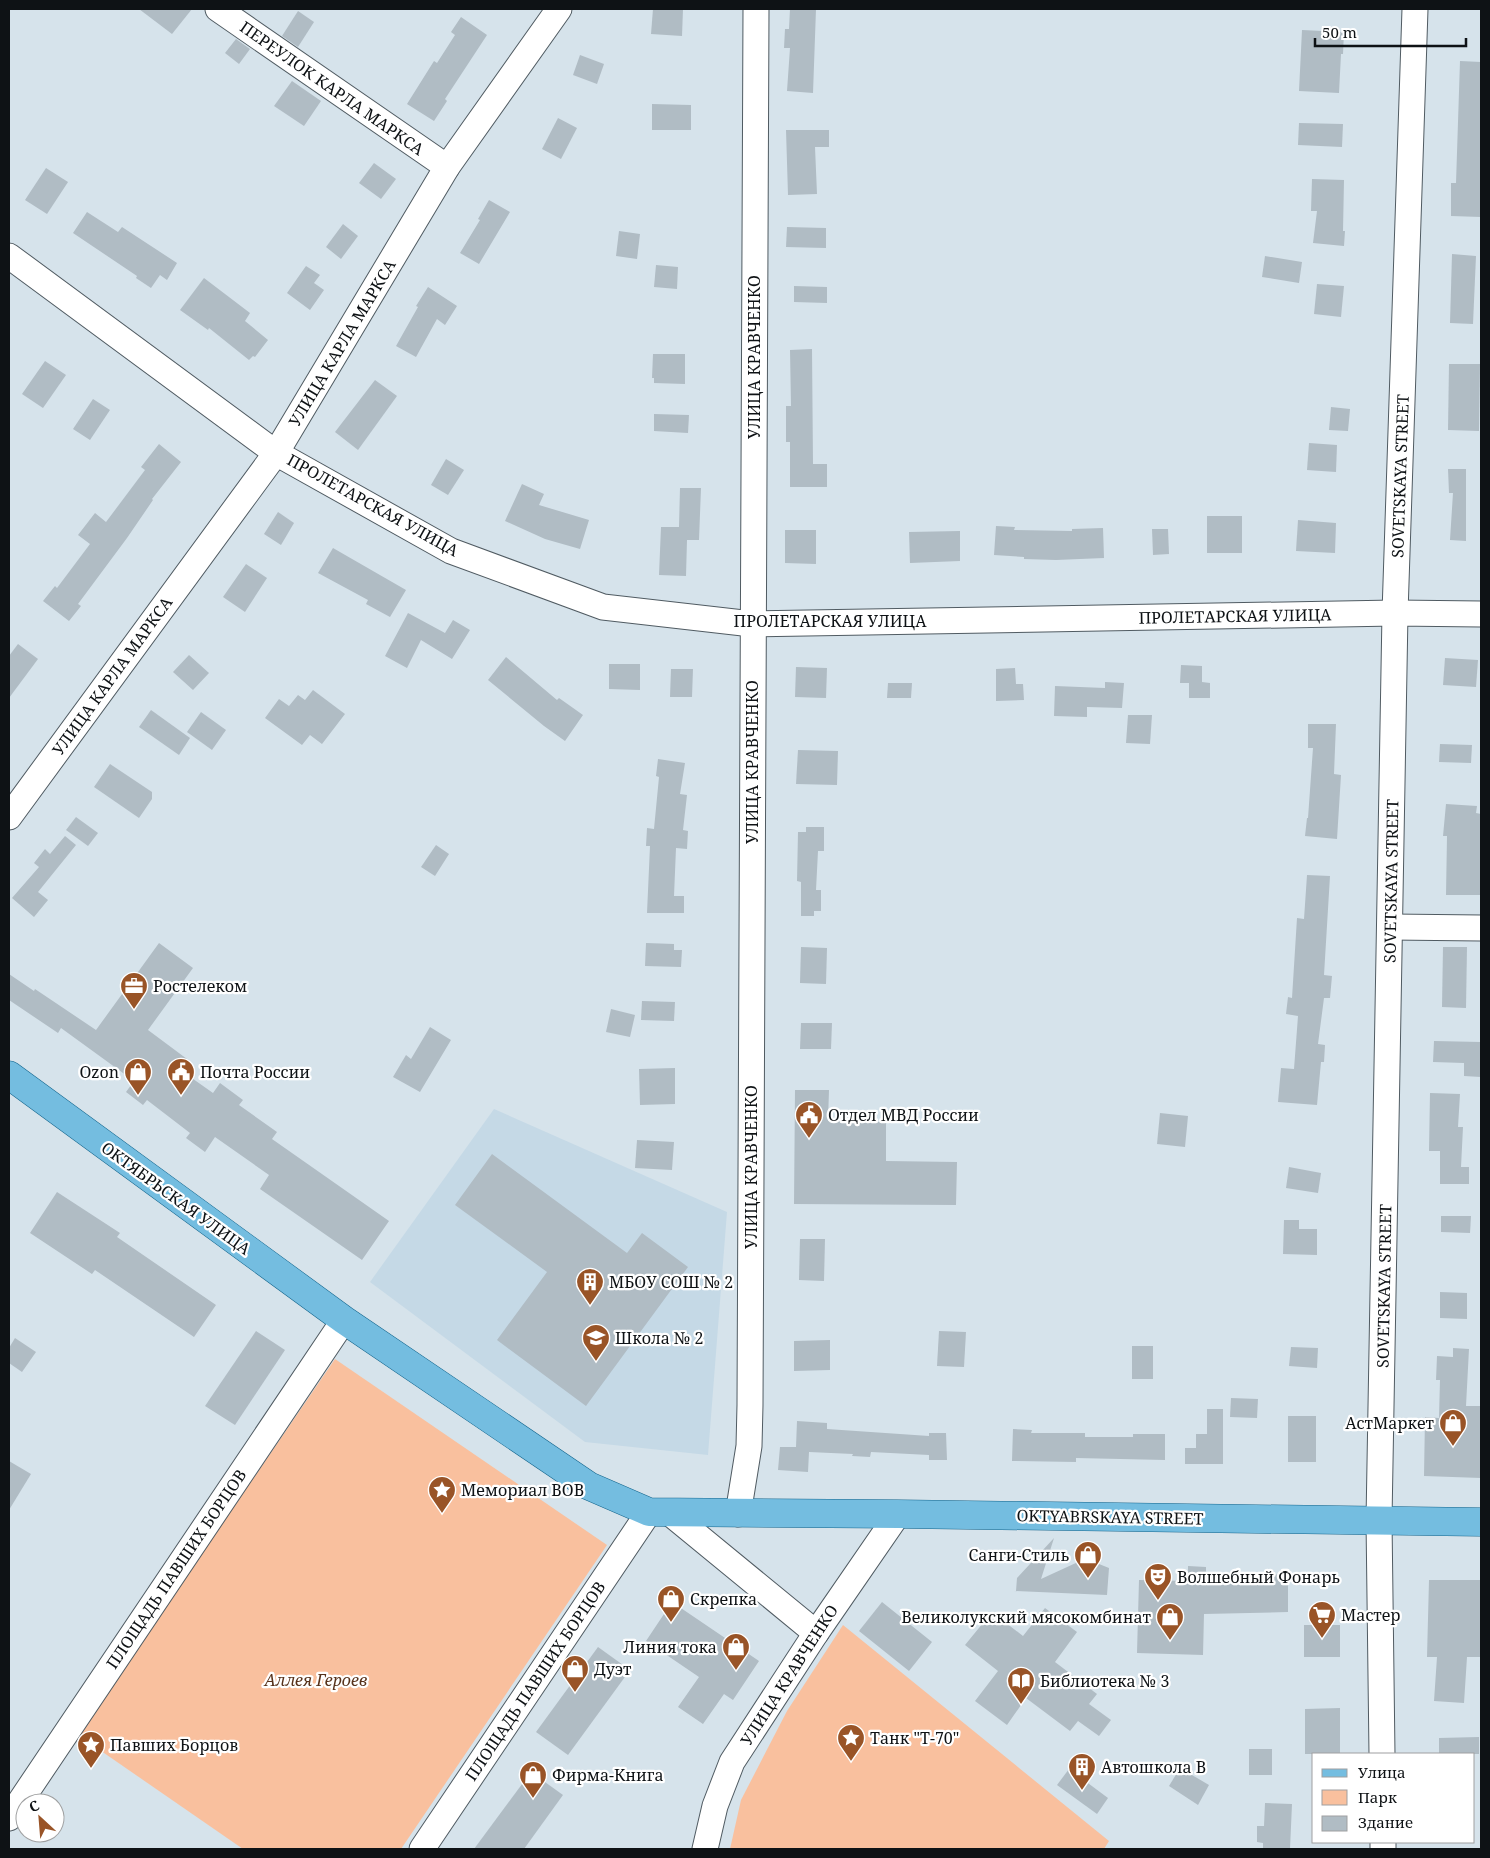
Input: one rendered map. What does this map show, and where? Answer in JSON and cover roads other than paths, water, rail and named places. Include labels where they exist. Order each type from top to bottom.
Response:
[{"type":"main road","name":"ОКТЯБРЬСКАЯ УЛИЦА","points":[[9,1075],[344,1320],[588,1486],[660,1513]]},
{"type":"main road","name":"OKTYABRSKAYA STREET","points":[[660,1513],[898,1514],[1481,1522]]},
{"type":"street","name":"ПЕРЕУЛОК КАРЛА МАРКСА","points":[[218,9],[447,167]]},
{"type":"street","name":"УЛИЦА КАРЛА МАРКСА","points":[[9,817],[276,453],[447,167],[559,9]]},
{"type":"street","name":"УЛИЦА КРАВЧЕНКО","points":[[738,1514],[749,1446],[750,1405],[756,9]]},
{"type":"street","name":"SOVETSKAYA STREET","points":[[1382,1753],[1379,1520],[1391,927],[1395,613],[1415,9]]},
{"type":"street","name":"ПРОЛЕТАРСКАЯ УЛИЦА","points":[[9,256],[276,453],[451,551],[603,607],[752,624],[1395,613],[1481,614]]},
{"type":"street","points":[[1391,927],[1481,928]]},
{"type":"street","name":"ПЛОЩАДЬ ПАВШИХ БОРЦОВ","points":[[9,1818],[344,1320]]},
{"type":"street","points":[[660,1513],[816,1632]]},
{"type":"street","name":"ПЛОЩАДЬ ПАВШИХ БОРЦОВ","points":[[422,1849],[660,1513]]},
{"type":"street","name":"УЛИЦА КРАВЧЕНКО","points":[[705,1849],[715,1806],[732,1762],[816,1632],[898,1514]]},
{"type":"place","name":"Ростелеком","points":[[134,1010]]},
{"type":"place","name":"Ozon","points":[[138,1096]]},
{"type":"place","name":"Почта России","points":[[181,1096]]},
{"type":"place","name":"Отдел МВД России","points":[[809,1139]]},
{"type":"place","name":"МБОУ СОШ № 2","points":[[590,1306]]},
{"type":"place","name":"Школа № 2","points":[[596,1362]]},
{"type":"place","name":"АстМаркет","points":[[1453,1447]]},
{"type":"place","name":"Мемориал ВОВ","points":[[442,1514]]},
{"type":"place","name":"Санги-Стиль","points":[[1088,1579]]},
{"type":"place","name":"Волшебный Фонарь","points":[[1158,1601]]},
{"type":"place","name":"Скрепка","points":[[671,1623]]},
{"type":"place","name":"Мастер","points":[[1322,1639]]},
{"type":"place","name":"Великолукский мясокомбинат","points":[[1170,1641]]},
{"type":"place","name":"Линия тока","points":[[736,1671]]},
{"type":"place","name":"Дуэт","points":[[575,1693]]},
{"type":"place","name":"Библиотека № 3","points":[[1021,1705]]},
{"type":"place","name":"Танк \"Т-70\"","points":[[851,1762]]},
{"type":"place","name":"Павших Борцов","points":[[91,1769]]},
{"type":"place","name":"Автошкола В","points":[[1082,1791]]},
{"type":"place","name":"Фирма-Книга","points":[[533,1799]]},
{"type":"park label","name":"Аллея Героев","points":[[316,1680]]}]
